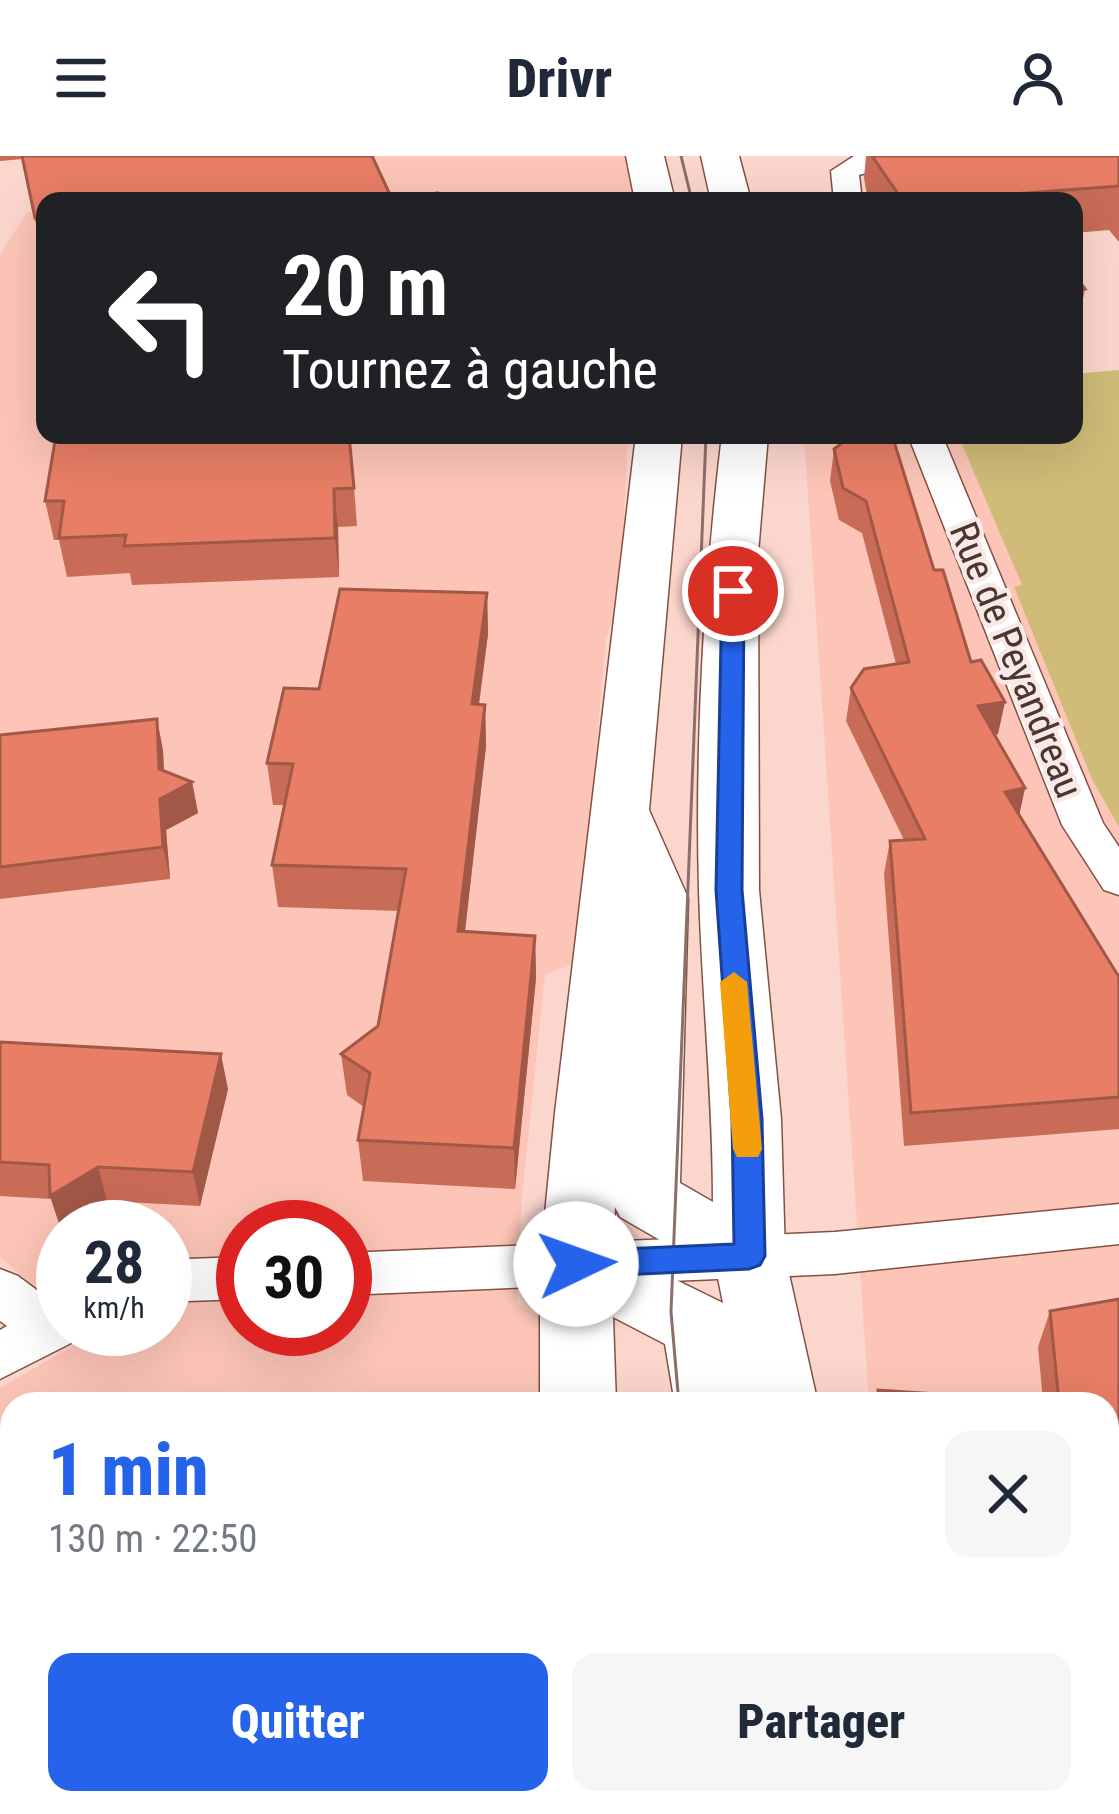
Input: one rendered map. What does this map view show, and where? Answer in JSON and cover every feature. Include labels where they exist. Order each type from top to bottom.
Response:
[{"type":"main road","points":[[645,156],[654,192]]},
{"type":"main road","points":[[720,156],[729,192]]},
{"type":"main road","points":[[578,1392],[576,1264],[658,444]]},
{"type":"main road","points":[[744,444],[733,553],[729,890],[747,1119],[749,1256],[777,1392]]},
{"type":"main road","points":[[620,808],[658,898],[645,1197],[749,1256]]},
{"type":"main road","points":[[576,1264],[698,1326],[711,1392]]},
{"type":"street","points":[[847,192],[845,171],[872,158],[894,156]]},
{"type":"street","name":"Rue de Peyandreau","points":[[929,444],[1083,825],[1119,880]]},
{"type":"street","points":[[372,1273],[749,1256],[984,1240],[1119,1223]]},
{"type":"street","points":[[0,1292],[36,1314]]},
{"type":"street","points":[[0,1356],[36,1336]]},
{"type":"shaded area","points":[[102,156],[638,156],[643,192],[108,192]]},
{"type":"shaded area","points":[[36,211],[36,444],[628,444],[620,598],[606,638],[578,963],[545,974],[522,1197],[517,1303],[537,1315],[546,1332],[539,1392],[0,1392],[55,1356],[192,1356],[192,1200],[36,1200],[36,1288],[0,1257],[0,255],[27,212]]},
{"type":"shaded area","points":[[1119,370],[1119,1392],[868,1392],[805,444],[1083,444],[1083,373]]},
{"type":"shaded area","points":[[1119,370],[1119,827],[1092,779],[1014,587],[1022,585],[962,444],[1083,444],[1083,373]]},
{"type":"building","points":[[22,156],[372,156],[389,192],[36,192],[35,218]]},
{"type":"building","points":[[872,156],[1119,156],[1119,186],[1040,192],[897,192]]},
{"type":"building","points":[[54,444],[350,444],[354,488],[334,489],[335,538],[124,546],[126,535],[59,538],[64,501],[45,501]]},
{"type":"building","points":[[841,444],[895,444],[934,570],[943,570],[971,662],[981,660],[1005,702],[978,706],[1025,788],[1005,792],[1119,977],[1119,1097],[911,1113],[890,841],[925,839],[851,688],[864,669],[909,662],[866,501],[843,488],[834,449]]},
{"type":"building","points":[[340,589],[487,593],[472,704],[485,705],[458,931],[535,936],[514,1148],[358,1140],[370,1073],[341,1054],[378,1026],[406,869],[272,865],[293,764],[267,763],[284,688],[319,689]]},
{"type":"building","points":[[157,719],[159,769],[192,782],[160,799],[163,847],[0,867],[0,735]]},
{"type":"building","points":[[0,1042],[221,1054],[193,1172],[98,1167],[50,1196],[49,1165],[0,1162]]},
{"type":"building","points":[[1119,1299],[1119,1392],[1058,1392],[1050,1311]]},
{"type":"tram line","points":[[681,156],[690,192]]},
{"type":"tram line","points":[[678,1392],[671,1312],[706,444]]},
{"type":"slow traffic","points":[[734,982],[747,1149]]},
{"type":"route","points":[[576,1264],[749,1256],[747,1119],[729,890],[733,591]]}]
